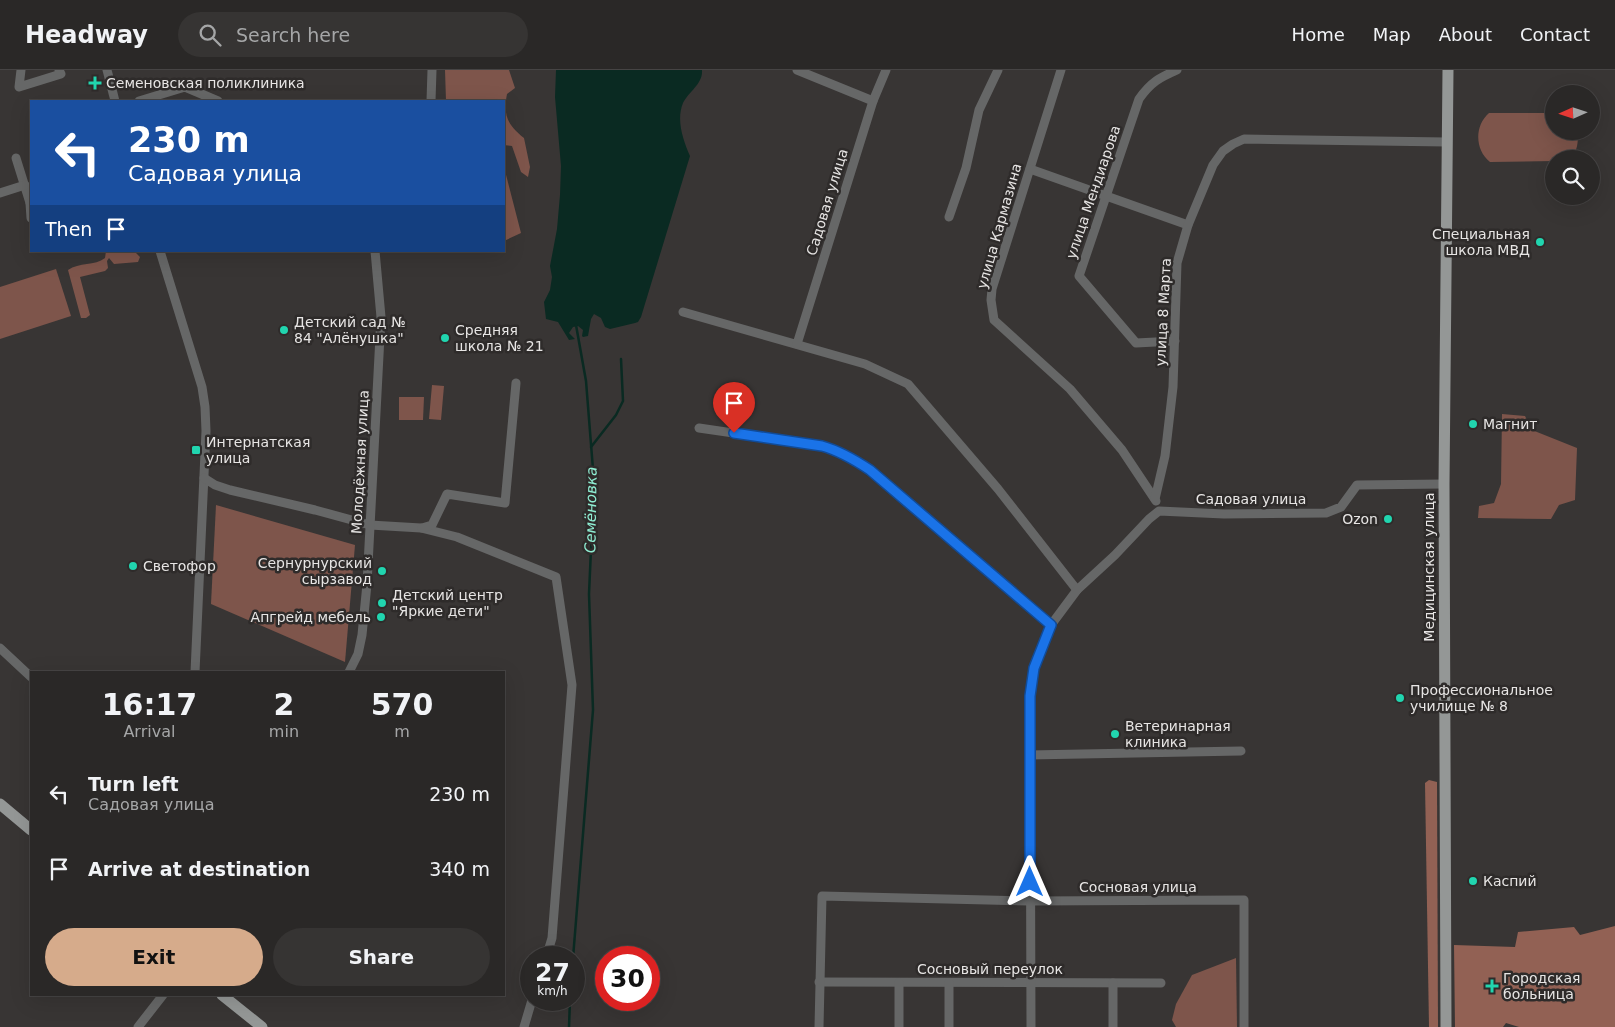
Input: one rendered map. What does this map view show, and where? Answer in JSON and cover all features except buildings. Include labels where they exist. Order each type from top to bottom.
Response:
[{"type":"main road","name":"Медицинская улица","points":[[1446,1027],[1444,484],[1448,70]]},
{"type":"main road","points":[[0,804],[30,829]]},
{"type":"main road","points":[[223,996],[262,1027]]},
{"type":"street","points":[[21,70],[19,87],[61,74],[60,70]]},
{"type":"street","points":[[107,70],[115,100]]},
{"type":"street","points":[[431,100],[432,70]]},
{"type":"street","points":[[797,70],[873,101]]},
{"type":"street","name":"Садовая улица","points":[[797,344],[873,101],[886,70]]},
{"type":"street","points":[[949,217],[966,168],[979,110],[998,70]]},
{"type":"street","name":"улица Кармазина","points":[[1061,70],[992,289],[991,300],[994,320],[1070,389],[1122,450],[1155,499],[1159,511]]},
{"type":"street","name":"улица Мендиарова","points":[[1175,340],[1136,343],[1079,276],[1139,98],[1155,80],[1177,70]]},
{"type":"street","points":[[142,100],[185,87],[216,100]]},
{"type":"street","name":"улица 8 Марта","points":[[1155,499],[1165,456],[1173,387],[1176,263],[1188,225],[1214,165],[1223,151],[1244,139],[1447,142]]},
{"type":"street","points":[[16,158],[30,202]]},
{"type":"street","points":[[1030,169],[1188,225]]},
{"type":"street","points":[[0,193],[27,188]]},
{"type":"street","points":[[160,252],[181,314],[204,397],[206,431],[195,671]]},
{"type":"street","name":"Молодёжная улица","points":[[350,671],[358,654],[362,635],[370,525],[381,317],[375,252]]},
{"type":"street","points":[[683,312],[865,364],[908,384],[998,489],[1077,590]]},
{"type":"street","points":[[421,528],[432,525],[447,494],[505,503],[516,383]]},
{"type":"street","points":[[699,428],[822,446],[836,450],[854,459],[870,470],[1051,625]]},
{"type":"street","points":[[204,478],[215,485],[230,490],[370,525],[421,528],[458,537],[556,577],[572,685],[552,938],[550,946]]},
{"type":"street","name":"Садовая улица","points":[[1159,511],[1224,514],[1326,513],[1341,507],[1357,485],[1444,484]]},
{"type":"street","points":[[1030,1027],[1029,755],[1032,677],[1037,658],[1051,625],[1077,590],[1159,511]]},
{"type":"street","points":[[0,648],[30,676]]},
{"type":"street","points":[[1029,755],[1241,751]]},
{"type":"street","name":"Сосновая улица","points":[[819,982],[822,896],[1030,901],[1244,900],[1244,1027]]},
{"type":"street","points":[[819,982],[819,1027]]},
{"type":"street","name":"Сосновый переулок","points":[[819,982],[1161,983]]},
{"type":"street","points":[[899,983],[899,1027]]},
{"type":"street","points":[[949,983],[950,1027]]},
{"type":"street","points":[[1113,984],[1113,1027]]},
{"type":"street","points":[[138,1027],[162,996]]},
{"type":"street","points":[[524,1027],[529,1011]]},
{"type":"shaded area","points":[[445,70],[509,70],[515,88],[507,94],[506,113],[510,124],[524,138],[530,167],[528,177],[521,172],[512,146],[505,145],[505,100],[446,100]]},
{"type":"shaded area","points":[[556,70],[702,70],[700,79],[683,103],[681,110],[681,130],[690,156],[641,317],[638,322],[610,329],[605,327],[601,318],[594,314],[591,319],[588,336],[582,336],[583,330],[578,326],[573,327],[569,333],[575,339],[569,340],[558,322],[546,319],[544,302],[550,290],[552,277],[550,266],[557,229],[560,195],[561,166],[555,97]]},
{"type":"shaded area","points":[[1489,113],[1545,113],[1545,140],[1578,140],[1576,150],[1545,150],[1545,161],[1490,162],[1481,151],[1478,138],[1484,118]]},
{"type":"shaded area","points":[[505,171],[521,233],[505,241]]},
{"type":"shaded area","points":[[106,252],[135,252],[140,257],[138,262],[114,264],[109,258],[107,261],[108,268],[105,271],[80,277],[90,315],[86,318],[81,318],[68,270],[105,258]]},
{"type":"shaded area","points":[[56,269],[71,316],[0,339],[0,287]]},
{"type":"shaded area","points":[[432,385],[444,386],[441,420],[429,419]]},
{"type":"shaded area","points":[[399,397],[424,397],[423,420],[399,420]]},
{"type":"shaded area","points":[[1502,414],[1525,416],[1532,430],[1577,448],[1575,500],[1559,505],[1551,519],[1478,518],[1479,506],[1494,503],[1501,484]]},
{"type":"shaded area","points":[[216,505],[355,545],[345,662],[211,604]]},
{"type":"shaded area","points":[[1429,780],[1437,782],[1438,1027],[1429,1027],[1425,783]]},
{"type":"shaded area","points":[[1615,926],[1615,1027],[1519,1027],[1506,1023],[1503,1027],[1455,1027],[1454,945],[1515,947],[1518,932],[1574,927],[1580,935]]},
{"type":"shaded area","points":[[1236,958],[1237,1027],[1176,1027],[1172,1020],[1176,1004],[1192,975]]},
{"type":"waterway","name":"Семёновка","points":[[574,946],[593,710],[589,594],[594,482],[586,381],[576,325]]},
{"type":"waterway","points":[[591,447],[616,415],[623,401],[621,359]]},
{"type":"waterway","name":"Семёновка","points":[[569,1027],[570,1011]]},
{"type":"place","name":"Семеновская поликлиника","points":[[95,83]]},
{"type":"place","name":"Специальная школа МВД","points":[[1540,242]]},
{"type":"place","name":"Детский сад № 84 \"Алёнушка\"","points":[[284,330]]},
{"type":"place","name":"Средняя школа № 21","points":[[445,338]]},
{"type":"place","name":"Магнит","points":[[1473,424]]},
{"type":"place","name":"Интернатская улица","points":[[196,450]]},
{"type":"place","name":"Ozon","points":[[1388,519]]},
{"type":"place","name":"Светофор","points":[[133,566]]},
{"type":"place","name":"Сернурнурский сырзавод","points":[[382,571]]},
{"type":"place","name":"Детский центр \"Яркие дети\"","points":[[382,603]]},
{"type":"place","name":"Апгрейд мебель","points":[[381,617]]},
{"type":"place","name":"Профессиональное училище № 8","points":[[1400,698]]},
{"type":"place","name":"Ветеринарная клиника","points":[[1115,734]]},
{"type":"place","name":"Каспий","points":[[1473,881]]},
{"type":"place","name":"Городская больница","points":[[1492,986]]},
{"type":"route","points":[[734,433],[822,446],[836,450],[854,459],[870,470],[1051,625],[1034,668],[1030,696],[1030,882]]}]
